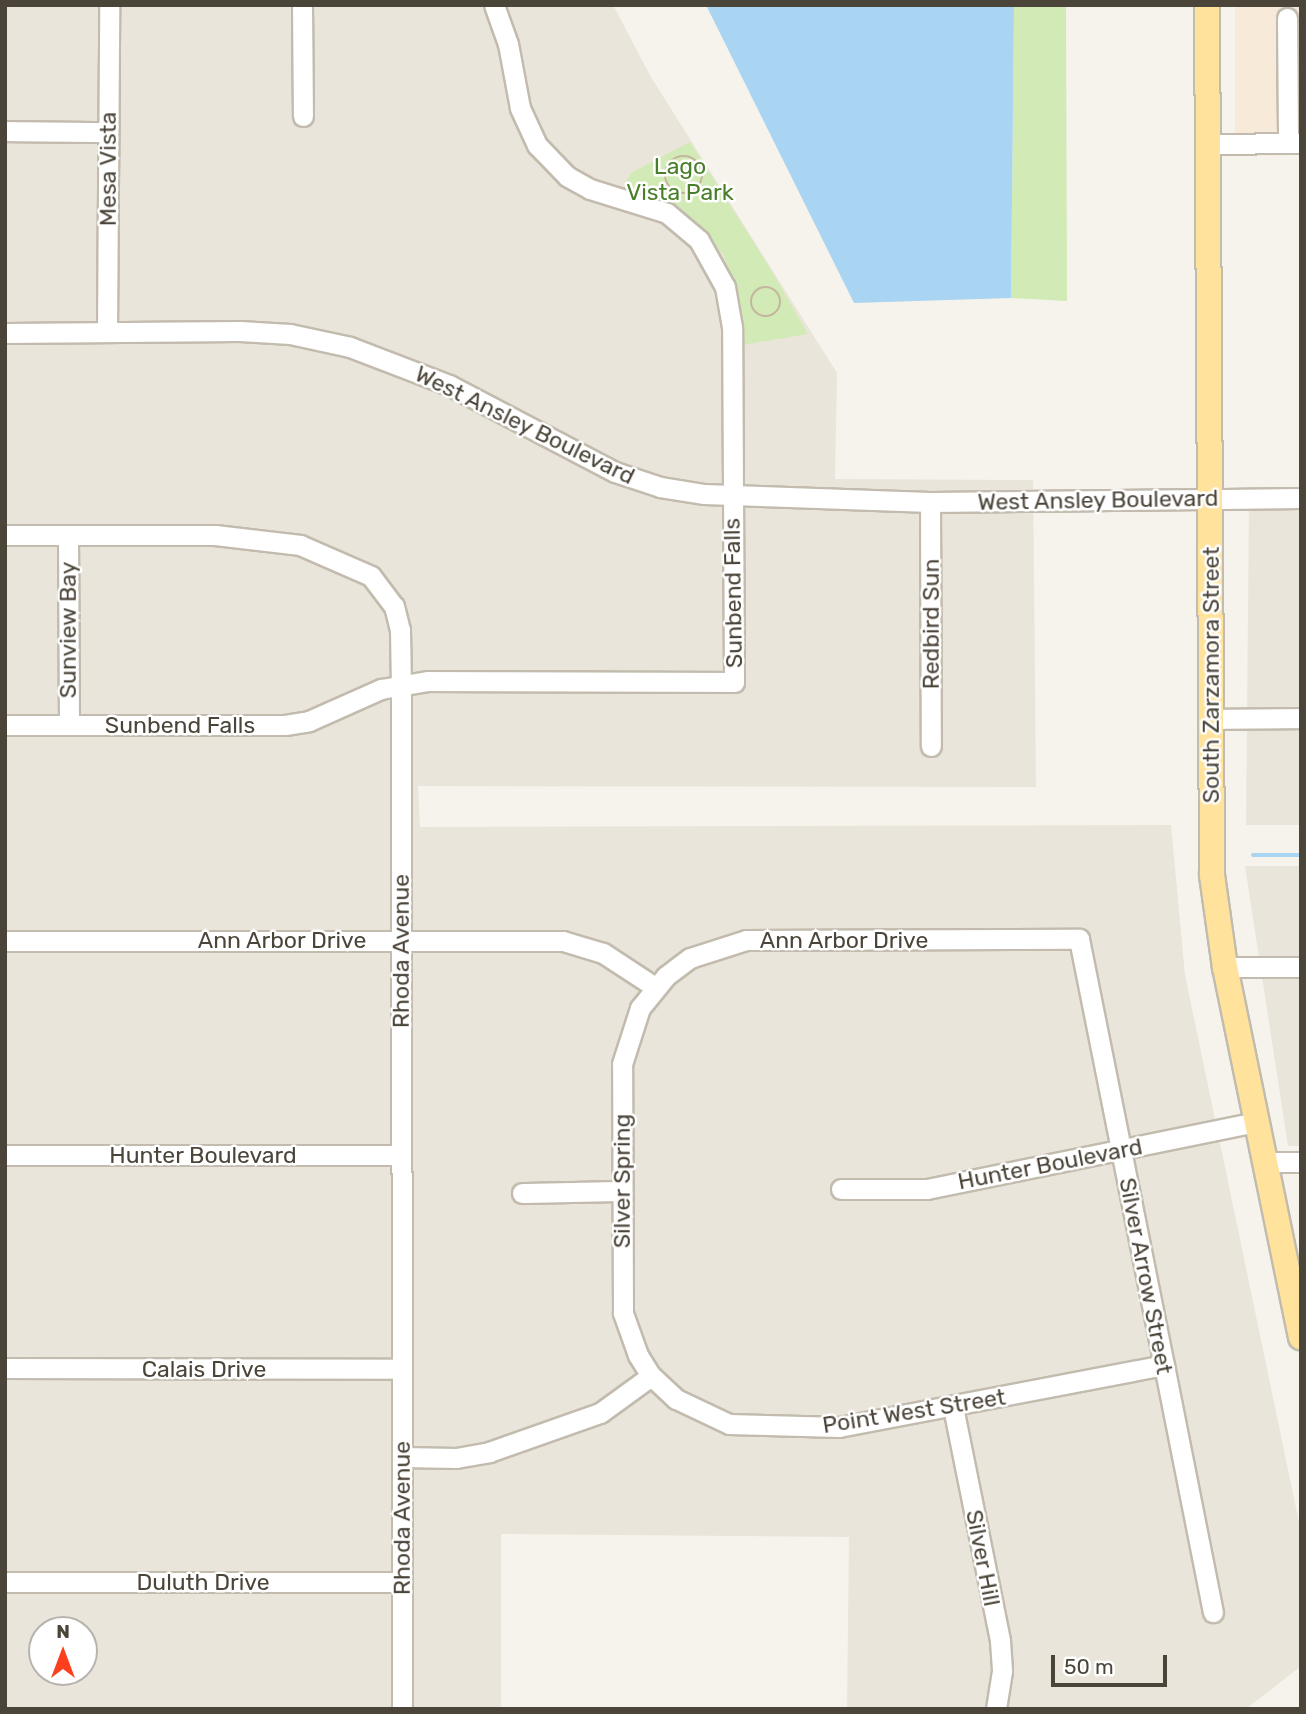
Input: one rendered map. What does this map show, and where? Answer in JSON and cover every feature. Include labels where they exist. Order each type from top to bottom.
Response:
[{"type":"main road","name":"South Zarzamora Street","points":[[1207,5],[1213,875],[1225,967],[1301,1337]]},
{"type":"street","name":"Mesa Vista","points":[[107,332],[109,5]]},
{"type":"street","points":[[302,5],[303,116]]},
{"type":"street","name":"Sunbend Falls","points":[[5,725],[285,724],[309,721],[381,689],[401,685],[734,682],[732,327],[725,287],[713,260],[699,240],[667,214],[590,189],[552,162],[537,145],[520,108],[508,44],[494,5]]},
{"type":"street","points":[[1208,144],[1294,143],[1287,18]]},
{"type":"street","points":[[5,131],[108,132]]},
{"type":"street","name":"West Ansley Boulevard","points":[[5,333],[240,331],[290,334],[350,347],[449,385],[615,472],[660,487],[731,496],[930,502],[1301,498]]},
{"type":"street","name":"Redbird Sun","points":[[930,502],[931,746]]},
{"type":"street","name":"Rhoda Avenue","points":[[5,535],[247,536],[300,545],[346,561],[382,585],[394,606],[400,630],[401,685],[402,1709]]},
{"type":"street","name":"Sunview Bay","points":[[68,535],[69,725]]},
{"type":"street","points":[[1210,719],[1301,719]]},
{"type":"street","name":"Ann Arbor Drive","points":[[5,941],[401,940],[577,944],[616,959],[655,987],[690,958],[746,940],[1079,939]]},
{"type":"street","name":"Silver Arrow Street","points":[[1079,939],[1213,1612]]},
{"type":"street","points":[[1225,967],[1301,967]]},
{"type":"street","name":"Silver Spring","points":[[651,1376],[632,1344],[623,1313],[621,1191],[624,1049],[633,1021],[655,987]]},
{"type":"street","name":"Hunter Boulevard","points":[[841,1189],[927,1189],[1257,1122]]},
{"type":"street","name":"Hunter Boulevard","points":[[5,1155],[401,1154]]},
{"type":"street","points":[[1265,1162],[1301,1162]]},
{"type":"street","points":[[522,1193],[621,1191]]},
{"type":"street","name":"Point West Street","points":[[651,1376],[688,1407],[744,1426],[839,1427],[1164,1365]]},
{"type":"street","name":"Calais Drive","points":[[5,1368],[402,1369]]},
{"type":"street","points":[[402,1457],[456,1458],[489,1452],[600,1413],[651,1376]]},
{"type":"street","name":"Silver Hill","points":[[953,1407],[1000,1641],[1002,1671],[996,1709]]},
{"type":"street","name":"Duluth Drive","points":[[5,1582],[402,1582]]},
{"type":"path","points":[[690,155],[699,162],[702,181],[696,192],[679,194],[666,182],[664,167],[670,160],[690,155]]},
{"type":"path","points":[[766,285],[783,301],[760,319],[747,302],[766,285]]},
{"type":"shaded area","points":[[5,5],[613,5],[651,77],[837,373],[835,479],[1033,480],[1036,787],[418,786],[420,827],[1171,825],[1185,975],[1301,1532],[1301,1666],[1246,1709],[847,1709],[849,1537],[501,1534],[501,1709],[5,1709]]},
{"type":"shaded area","points":[[1235,5],[1301,5],[1301,155],[1235,156]]},
{"type":"shaded area","points":[[1249,505],[1301,505],[1301,825],[1246,825]]},
{"type":"shaded area","points":[[1245,866],[1301,866],[1301,1146],[1288,1146]]},
{"type":"green space","points":[[1014,5],[1066,5],[1067,301],[1011,298]]},
{"type":"green space","name":"Lago Vista Park","points":[[690,142],[770,268],[808,334],[742,345],[738,294],[723,254],[677,209],[624,187],[631,173]]},
{"type":"water","points":[[706,5],[1014,5],[1011,298],[854,303]]},
{"type":"waterway","points":[[1253,855],[1301,855]]}]
